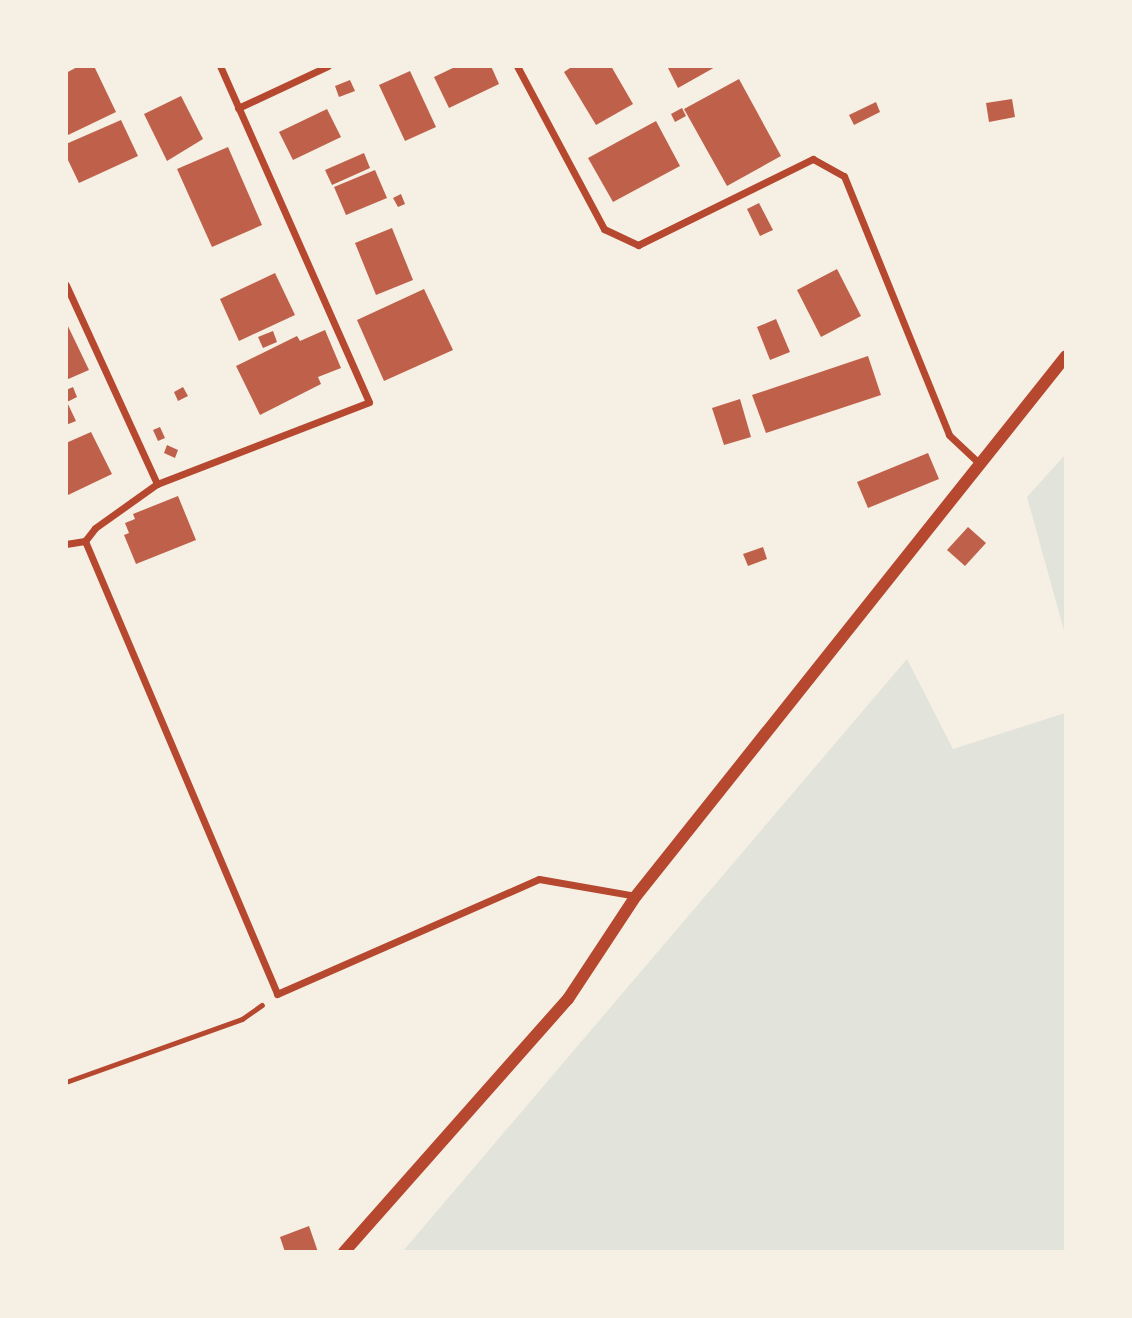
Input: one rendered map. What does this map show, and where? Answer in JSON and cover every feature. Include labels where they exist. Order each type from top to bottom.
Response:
[{"type":"street","points":[[66,544],[85,541],[95,528],[157,484],[369,402],[220,66]]},
{"type":"street","points":[[238,108],[328,66]]},
{"type":"street","points":[[517,66],[604,229],[638,245],[813,159],[844,176],[949,435],[979,464]]},
{"type":"street","points":[[66,285],[157,484]]},
{"type":"street","points":[[344,1251],[568,999],[636,896],[1066,356]]},
{"type":"street","points":[[85,541],[277,994],[539,879],[636,896]]},
{"type":"path","points":[[66,1082],[242,1019],[277,994]]},
{"type":"shaded area","points":[[1065,455],[1065,634],[1027,497]]},
{"type":"shaded area","points":[[907,659],[953,749],[1065,713],[1065,1251],[403,1251]]},
{"type":"building","points":[[79,66],[94,66],[116,112],[66,136],[66,73]]},
{"type":"building","points":[[457,66],[491,66],[499,84],[449,108],[434,77]]},
{"type":"building","points":[[573,66],[611,66],[633,104],[596,125],[564,72]]},
{"type":"building","points":[[667,66],[717,66],[678,88]]},
{"type":"building","points":[[410,71],[436,127],[405,141],[379,85]]},
{"type":"building","points":[[739,79],[781,156],[727,186],[684,109]]},
{"type":"building","points":[[350,80],[355,91],[339,97],[335,86]]},
{"type":"building","points":[[181,96],[203,139],[167,161],[144,114]]},
{"type":"building","points":[[1012,99],[1015,117],[989,122],[986,103]]},
{"type":"building","points":[[876,102],[880,112],[854,125],[849,115]]},
{"type":"building","points":[[682,108],[686,116],[675,122],[671,114]]},
{"type":"building","points":[[327,109],[341,137],[293,160],[279,132]]},
{"type":"building","points":[[121,120],[138,156],[79,183],[66,156],[66,144]]},
{"type":"building","points":[[656,121],[680,166],[613,202],[588,158]]},
{"type":"building","points":[[228,147],[262,225],[212,247],[177,169]]},
{"type":"building","points":[[364,153],[370,168],[332,185],[325,170]]},
{"type":"building","points":[[375,170],[387,198],[346,215],[334,187]]},
{"type":"building","points":[[401,194],[405,204],[398,207],[393,198]]},
{"type":"building","points":[[759,203],[773,230],[760,236],[747,209]]},
{"type":"building","points":[[392,228],[413,280],[376,295],[355,243]]},
{"type":"building","points":[[837,269],[861,316],[821,337],[797,290]]},
{"type":"building","points":[[275,273],[295,315],[239,341],[220,299]]},
{"type":"building","points":[[424,289],[453,350],[384,381],[357,320]]},
{"type":"building","points":[[776,319],[790,352],[770,360],[757,327]]},
{"type":"building","points":[[66,322],[89,370],[66,380]]},
{"type":"building","points":[[325,330],[341,368],[318,377],[321,384],[260,415],[236,366],[297,336],[300,341]]},
{"type":"building","points":[[273,331],[277,342],[263,348],[258,337]]},
{"type":"building","points":[[868,356],[881,395],[766,433],[752,395]]},
{"type":"building","points":[[73,387],[77,397],[67,402],[76,421],[66,425],[66,390]]},
{"type":"building","points":[[183,387],[188,396],[178,401],[174,392]]},
{"type":"building","points":[[740,399],[751,437],[724,445],[712,408]]},
{"type":"building","points":[[160,427],[165,438],[158,441],[153,430]]},
{"type":"building","points":[[91,432],[112,474],[66,496],[66,443]]},
{"type":"building","points":[[167,445],[178,450],[175,458],[164,453]]},
{"type":"building","points":[[928,453],[939,479],[868,508],[857,482]]},
{"type":"building","points":[[178,496],[196,540],[136,564],[124,535],[129,533],[125,523],[135,519],[133,514]]},
{"type":"building","points":[[968,527],[986,543],[965,566],[947,550]]},
{"type":"building","points":[[763,547],[767,559],[748,566],[743,554]]},
{"type":"building","points":[[309,1226],[318,1252],[285,1252],[280,1237]]}]
